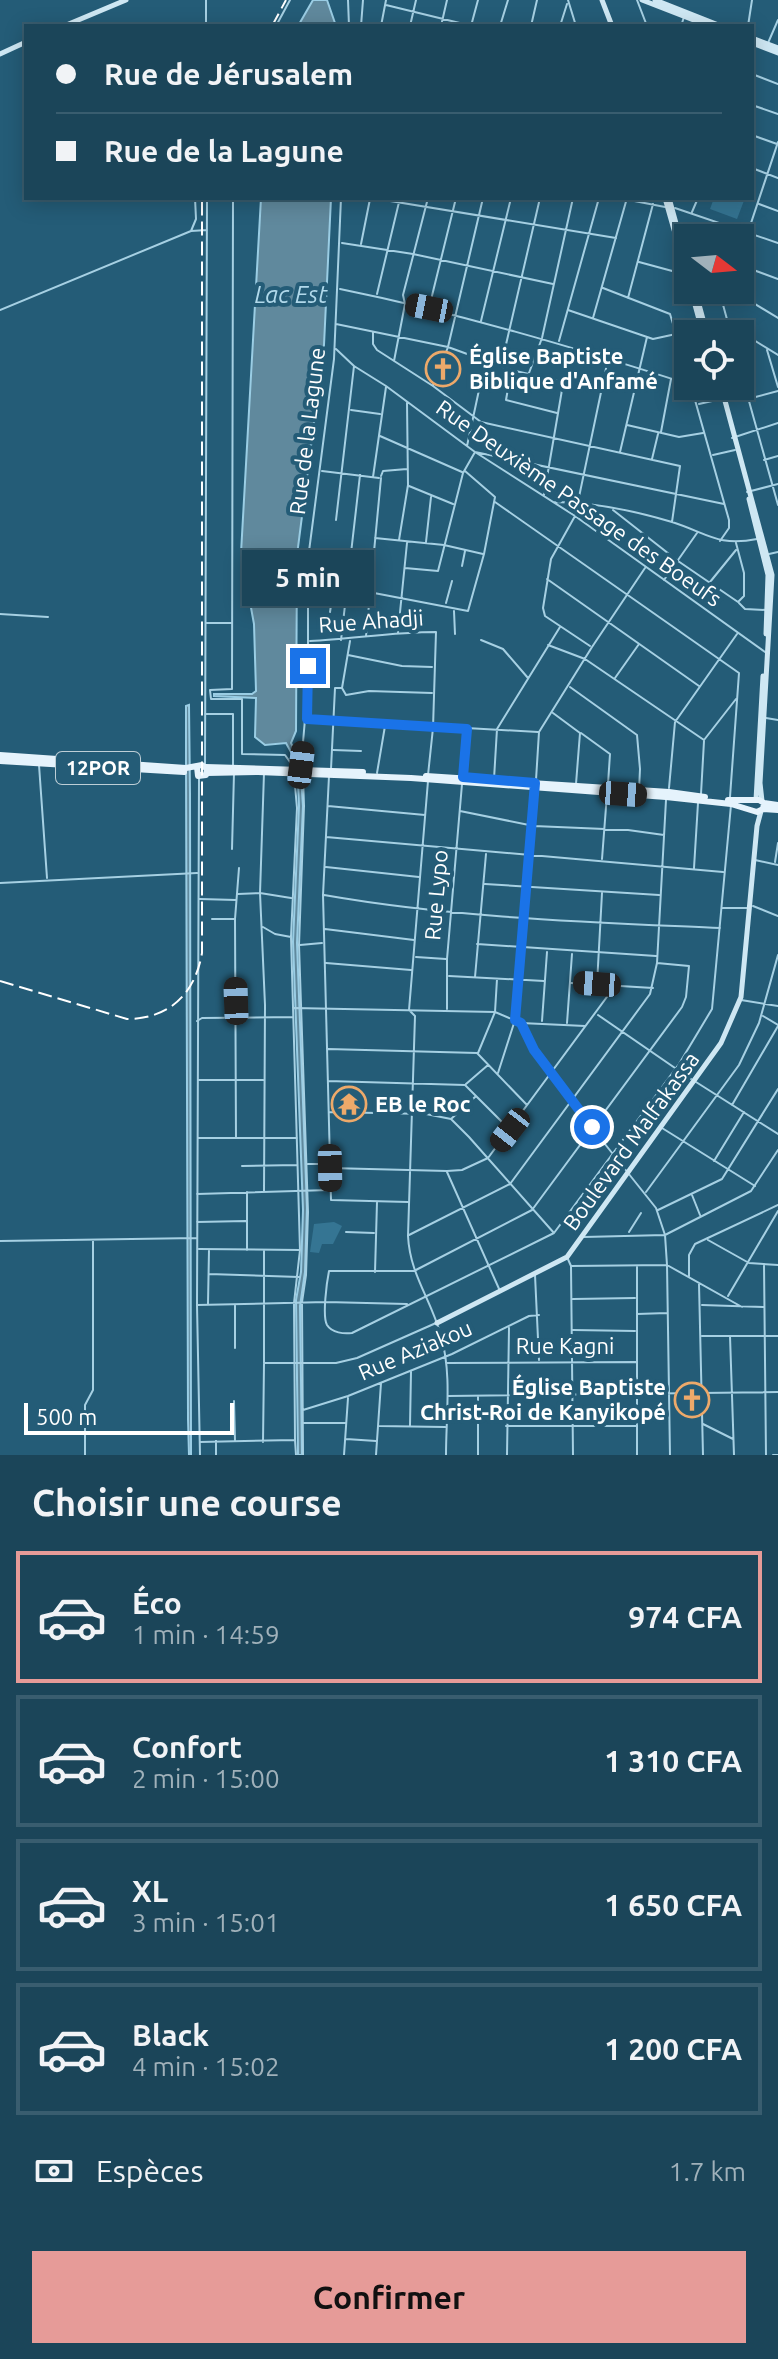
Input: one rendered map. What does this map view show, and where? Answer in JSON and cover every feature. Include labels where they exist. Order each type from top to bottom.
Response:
[{"type":"main road","points":[[69,24],[126,0]]},
{"type":"main road","points":[[601,0],[609,24]]},
{"type":"main road","points":[[639,0],[704,24]]},
{"type":"main road","points":[[655,0],[716,24]]},
{"type":"main road","points":[[754,40],[768,44],[778,51]]},
{"type":"main road","points":[[754,41],[778,51]]},
{"type":"main road","points":[[0,54],[24,43]]},
{"type":"main road","points":[[668,200],[676,224]]},
{"type":"main road","points":[[721,400],[766,555]]},
{"type":"main road","points":[[723,400],[766,555],[768,575],[771,608],[758,783]]},
{"type":"main road","points":[[758,783],[765,718],[766,654]]},
{"type":"main road","name":"12POR","points":[[0,758],[39,764],[197,773]]},
{"type":"main road","name":"12POR","points":[[0,758],[197,773]]},
{"type":"main road","points":[[197,773],[206,769],[298,770]]},
{"type":"main road","points":[[197,773],[206,769]]},
{"type":"main road","points":[[233,770],[298,770],[668,795]]},
{"type":"main road","points":[[330,773],[411,777]]},
{"type":"main road","points":[[462,780],[639,790],[778,807]]},
{"type":"main road","name":"Boulevard Malfakassa","points":[[437,1323],[567,1257],[721,1043],[740,999],[759,806],[758,783]]},
{"type":"street","points":[[206,0],[206,24]]},
{"type":"street","points":[[277,24],[290,0]]},
{"type":"street","points":[[348,0],[349,24]]},
{"type":"street","points":[[361,24],[363,0]]},
{"type":"street","points":[[381,24],[386,0]]},
{"type":"street","points":[[411,24],[416,0]]},
{"type":"street","points":[[442,24],[447,0]]},
{"type":"street","points":[[472,24],[478,0]]},
{"type":"street","points":[[501,24],[508,0]]},
{"type":"street","points":[[531,24],[537,0]]},
{"type":"street","points":[[639,0],[646,24]]},
{"type":"street","points":[[748,24],[752,0]]},
{"type":"street","points":[[561,24],[567,2]]},
{"type":"street","points":[[567,2],[575,24]]},
{"type":"street","points":[[386,5],[465,24]]},
{"type":"street","points":[[682,24],[684,16]]},
{"type":"street","points":[[768,44],[778,20]]},
{"type":"street","points":[[754,75],[778,84]]},
{"type":"street","points":[[754,106],[778,114]]},
{"type":"street","points":[[751,224],[778,144],[754,136]]},
{"type":"street","points":[[754,169],[778,178]]},
{"type":"street","points":[[191,231],[196,219],[195,200]]},
{"type":"street","points":[[206,769],[207,200]]},
{"type":"street","points":[[233,200],[232,689],[210,690],[211,699],[242,699],[242,754],[285,755],[298,770],[304,806],[299,945],[308,1190],[306,1275],[302,1302],[303,1455]]},
{"type":"street","name":"Rue de la Lagune","points":[[298,770],[307,719],[311,528],[335,349],[341,200]]},
{"type":"street","points":[[360,245],[371,200]]},
{"type":"street","points":[[376,296],[399,200],[616,238]]},
{"type":"street","points":[[394,362],[405,304],[403,295],[428,200]]},
{"type":"street","points":[[429,308],[456,200]]},
{"type":"street","points":[[433,386],[448,347],[482,200]]},
{"type":"street","points":[[481,322],[510,200]]},
{"type":"street","points":[[501,367],[540,200]]},
{"type":"street","points":[[529,374],[542,338],[573,200]]},
{"type":"street","points":[[559,342],[598,200]]},
{"type":"street","points":[[593,318],[627,200]]},
{"type":"street","points":[[632,200],[670,207],[724,224]]},
{"type":"street","points":[[691,213],[697,200]]},
{"type":"street","points":[[758,203],[778,211]]},
{"type":"street","points":[[628,299],[653,204]]},
{"type":"street","points":[[0,310],[191,231],[207,230]]},
{"type":"street","points":[[754,234],[778,243]]},
{"type":"street","points":[[340,242],[553,284]]},
{"type":"street","points":[[638,261],[674,273]]},
{"type":"street","points":[[754,270],[778,279]]},
{"type":"street","points":[[603,288],[669,312],[674,325]]},
{"type":"street","points":[[339,289],[429,308],[559,342],[674,379]]},
{"type":"street","points":[[754,303],[777,316]]},
{"type":"street","points":[[567,310],[647,337],[661,339],[674,334]]},
{"type":"street","points":[[336,324],[448,347],[511,370],[601,391]]},
{"type":"street","points":[[373,332],[375,349],[483,423],[681,467],[672,522]]},
{"type":"street","points":[[620,452],[647,337]]},
{"type":"street","points":[[754,340],[778,355]]},
{"type":"street","points":[[754,397],[778,389],[766,348]]},
{"type":"street","name":"Rue Deuxième Passage des Boeufs","points":[[335,349],[354,366],[475,452],[575,516],[766,654]]},
{"type":"street","points":[[592,647],[543,613],[546,579],[558,547],[575,516],[608,358]]},
{"type":"street","points":[[467,446],[486,361]]},
{"type":"street","points":[[336,520],[354,366]]},
{"type":"street","points":[[511,370],[506,400],[557,413]]},
{"type":"street","points":[[652,459],[671,378]]},
{"type":"street","points":[[543,497],[564,382]]},
{"type":"street","points":[[373,477],[386,386]]},
{"type":"street","points":[[696,400],[729,524],[720,541]]},
{"type":"street","points":[[697,404],[716,400]]},
{"type":"street","points":[[748,400],[778,505]]},
{"type":"street","points":[[399,540],[408,485],[406,401]]},
{"type":"street","points":[[350,409],[382,414]]},
{"type":"street","points":[[734,437],[778,423]]},
{"type":"street","points":[[626,425],[683,437],[704,432]]},
{"type":"street","points":[[348,588],[468,611],[495,502],[494,494],[463,472],[379,436]]},
{"type":"street","points":[[712,456],[735,450]]},
{"type":"street","points":[[405,568],[438,571],[453,504],[463,472],[475,452],[724,504]]},
{"type":"street","points":[[764,460],[778,456]]},
{"type":"street","points":[[366,636],[381,478],[383,471],[408,469]]},
{"type":"street","points":[[320,471],[381,478]]},
{"type":"street","points":[[341,640],[360,475]]},
{"type":"street","points":[[748,491],[778,484]]},
{"type":"street","points":[[408,485],[453,504]]},
{"type":"street","points":[[426,543],[431,496]]},
{"type":"street","points":[[495,502],[739,673],[720,928],[710,1016],[677,1067],[554,1233],[366,1327],[346,1334],[336,1332],[327,1325],[329,1271],[414,1271],[532,1210],[686,997],[689,969],[686,965],[657,963]]},
{"type":"street","points":[[552,502],[578,502],[672,522],[720,541],[736,543],[759,538]]},
{"type":"street","points":[[613,510],[745,609],[771,608]]},
{"type":"street","points":[[663,581],[698,532]]},
{"type":"street","points":[[375,538],[444,545],[484,554]]},
{"type":"street","points":[[398,632],[407,541]]},
{"type":"street","points":[[736,543],[745,590],[743,599],[738,602]]},
{"type":"street","points":[[710,583],[737,549]]},
{"type":"street","points":[[462,566],[465,550]]},
{"type":"street","points":[[766,555],[778,552]]},
{"type":"street","points":[[498,1073],[515,1020],[516,978],[534,826],[539,732],[645,568]]},
{"type":"street","points":[[546,579],[699,686]]},
{"type":"street","points":[[445,605],[452,581]]},
{"type":"street","points":[[308,587],[348,592]]},
{"type":"street","points":[[330,612],[333,590]]},
{"type":"street","points":[[454,609],[455,634]]},
{"type":"street","points":[[0,614],[48,617]]},
{"type":"street","points":[[206,623],[232,623]]},
{"type":"street","points":[[494,781],[497,729],[560,626]]},
{"type":"street","name":"Rue Ahadji","points":[[309,641],[398,632],[436,632],[433,667]]},
{"type":"street","points":[[408,1236],[510,1184],[653,988],[675,722],[737,633]]},
{"type":"street","points":[[350,639],[342,688],[346,695],[369,691],[433,693]]},
{"type":"street","points":[[481,640],[503,649],[528,678]]},
{"type":"street","points":[[614,679],[639,643]]},
{"type":"street","points":[[548,645],[585,659],[704,740]]},
{"type":"street","points":[[348,655],[384,663],[433,667],[433,728],[409,1010]]},
{"type":"street","points":[[569,686],[637,735],[639,790]]},
{"type":"street","points":[[342,688],[335,688],[323,895],[331,1200],[408,1202]]},
{"type":"street","points":[[694,869],[704,740],[738,697]]},
{"type":"street","points":[[552,712],[610,754],[602,861]]},
{"type":"street","points":[[205,714],[233,714],[232,849]]},
{"type":"street","points":[[765,718],[778,720]]},
{"type":"street","points":[[307,719],[539,732]]},
{"type":"street","points":[[377,773],[385,725]]},
{"type":"street","name":"Rue Lypo","points":[[447,1010],[450,912],[467,729]]},
{"type":"street","points":[[576,785],[580,733]]},
{"type":"street","points":[[332,750],[361,751]]},
{"type":"street","points":[[39,764],[47,879]]},
{"type":"street","points":[[296,1455],[294,1303],[299,1277],[300,1190],[291,937],[298,770]]},
{"type":"street","points":[[264,772],[260,893],[265,1017],[264,1191]]},
{"type":"street","points":[[197,773],[200,1455]]},
{"type":"street","points":[[327,806],[425,815]]},
{"type":"street","points":[[459,811],[534,826],[665,835]]},
{"type":"street","points":[[325,837],[724,872]]},
{"type":"street","points":[[754,860],[776,864],[778,843]]},
{"type":"street","points":[[475,977],[486,853]]},
{"type":"street","points":[[324,866],[420,877]]},
{"type":"street","points":[[236,1138],[235,919],[239,868]]},
{"type":"street","points":[[0,883],[198,873]]},
{"type":"street","points":[[485,884],[661,895]]},
{"type":"street","points":[[597,984],[602,892]]},
{"type":"street","points":[[236,894],[260,893],[293,898]]},
{"type":"street","points":[[323,895],[481,915],[720,928]]},
{"type":"street","points":[[198,899],[236,900]]},
{"type":"street","points":[[721,908],[750,906],[778,916]]},
{"type":"street","points":[[212,919],[235,919]]},
{"type":"street","points":[[262,927],[291,937]]},
{"type":"street","points":[[324,929],[415,940]]},
{"type":"street","points":[[299,945],[324,943]]},
{"type":"street","points":[[477,944],[657,956]]},
{"type":"street","points":[[542,1023],[547,950]]},
{"type":"street","points":[[567,1025],[572,952]]},
{"type":"street","points":[[645,1193],[739,1065],[762,1015],[778,955]]},
{"type":"street","points":[[414,957],[447,959]]},
{"type":"street","points":[[325,962],[413,970]]},
{"type":"street","points":[[771,973],[778,975]]},
{"type":"street","points":[[448,976],[544,981]]},
{"type":"street","points":[[477,1053],[495,1012],[497,977]]},
{"type":"street","points":[[571,983],[653,988]]},
{"type":"street","points":[[306,1164],[447,1171],[462,1170],[488,1158],[615,986]]},
{"type":"street","points":[[740,999],[778,1006]]},
{"type":"street","points":[[293,1008],[495,1012],[521,1023],[586,1026]]},
{"type":"street","points":[[409,1010],[415,1016],[408,1202],[409,1259],[437,1323],[446,1357],[446,1455]]},
{"type":"street","points":[[597,1014],[778,1134]]},
{"type":"street","points":[[732,1105],[778,1026],[762,1015]]},
{"type":"street","points":[[197,1021],[202,1018],[294,1017]]},
{"type":"street","points":[[521,1023],[551,1075],[657,1210],[665,1235],[667,1265],[670,1455]]},
{"type":"street","points":[[326,1049],[477,1053],[528,1106]]},
{"type":"street","points":[[465,1085],[489,1064]]},
{"type":"street","points":[[197,1080],[265,1080]]},
{"type":"street","points":[[327,1081],[465,1085],[510,1130]]},
{"type":"street","points":[[657,1210],[722,1179],[778,1089]]},
{"type":"street","points":[[451,1119],[476,1096]]},
{"type":"street","points":[[328,1112],[435,1115],[451,1119],[554,1233]]},
{"type":"street","points":[[713,1162],[744,1112]]},
{"type":"street","points":[[661,1127],[755,1186]]},
{"type":"street","points":[[197,1138],[298,1138]]},
{"type":"street","points":[[583,1237],[665,1235],[750,1192],[778,1150]]},
{"type":"street","points":[[242,1166],[298,1165]]},
{"type":"street","points":[[447,1171],[500,1292]]},
{"type":"street","points":[[197,1194],[330,1190]]},
{"type":"street","points":[[247,1191],[247,1250]]},
{"type":"street","points":[[691,1194],[701,1216]]},
{"type":"street","points":[[375,1273],[377,1201]]},
{"type":"street","points":[[688,1277],[689,1255],[695,1244],[778,1205]]},
{"type":"street","points":[[727,1297],[778,1211]]},
{"type":"street","points":[[628,1234],[641,1213]]},
{"type":"street","points":[[197,1222],[247,1221]]},
{"type":"street","points":[[346,1232],[376,1233]]},
{"type":"street","points":[[0,1241],[197,1238]]},
{"type":"street","points":[[707,1239],[749,1263],[778,1265]]},
{"type":"street","points":[[85,1455],[85,1405],[93,1390],[93,1241]]},
{"type":"street","points":[[198,1249],[300,1250]]},
{"type":"street","points":[[208,1305],[209,1249]]},
{"type":"street","points":[[263,1442],[264,1250]]},
{"type":"street","points":[[567,1257],[571,1266],[573,1455]]},
{"type":"street","points":[[764,1264],[766,1455]]},
{"type":"street","points":[[571,1266],[667,1265],[742,1307]]},
{"type":"street","points":[[637,1266],[637,1455]]},
{"type":"street","points":[[209,1274],[299,1277]]},
{"type":"street","points":[[535,1274],[539,1362]]},
{"type":"street","points":[[699,1282],[703,1455]]},
{"type":"street","points":[[572,1299],[636,1298]]},
{"type":"street","points":[[197,1305],[302,1302],[408,1304]]},
{"type":"street","points":[[235,1304],[235,1348]]},
{"type":"street","points":[[701,1305],[763,1307]]},
{"type":"street","points":[[636,1314],[668,1313]]},
{"type":"street","name":"Rue Aziakou","points":[[302,1411],[446,1357],[529,1316],[539,1315]]},
{"type":"street","name":"Boulevard Malfakassa","points":[[301,1362],[320,1365],[350,1360],[437,1323]]},
{"type":"street","points":[[507,1455],[509,1326]]},
{"type":"street","points":[[572,1330],[636,1331]]},
{"type":"street","points":[[701,1336],[778,1336]]},
{"type":"street","points":[[730,1336],[734,1455]]},
{"type":"street","points":[[264,1363],[301,1362]]},
{"type":"street","name":"Rue Kagni","points":[[447,1363],[636,1362]]},
{"type":"street","points":[[410,1427],[411,1369]]},
{"type":"street","points":[[376,1455],[381,1382]]},
{"type":"street","points":[[447,1396],[778,1392]]},
{"type":"street","points":[[478,1394],[478,1455]]},
{"type":"street","points":[[344,1455],[348,1396]]},
{"type":"street","points":[[234,1401],[235,1442]]},
{"type":"street","points":[[303,1423],[346,1423]]},
{"type":"street","points":[[702,1424],[733,1439]]},
{"type":"street","points":[[378,1426],[446,1427]]},
{"type":"street","points":[[506,1426],[637,1426]]},
{"type":"street","points":[[345,1439],[377,1441]]},
{"type":"street","points":[[200,1442],[295,1440]]},
{"type":"street","points":[[216,1441],[216,1455]]},
{"type":"street","points":[[773,1455],[778,1455]]},
{"type":"shaded area","points":[[713,200],[744,200],[737,219],[710,209]]},
{"type":"shaded area","points":[[334,1222],[342,1226],[333,1244],[322,1244],[319,1253],[310,1252],[314,1224]]},
{"type":"water","points":[[313,0],[327,0],[335,24],[299,24]]},
{"type":"water","name":"Lac Est","points":[[261,200],[331,200],[324,345],[297,555],[296,731],[291,743],[300,762],[303,806],[297,943],[307,1208],[305,1272],[300,1306],[302,1455],[298,1455],[296,1300],[301,1272],[303,1210],[293,942],[299,806],[297,763],[286,743],[265,745],[255,737],[256,698],[214,696],[252,694],[256,691],[254,624],[241,553]]},
{"type":"water","points":[[189,705],[191,1455],[188,1419],[186,764],[186,706]]},
{"type":"railway","points":[[273,24],[286,0]]},
{"type":"railway","points":[[0,981],[127,1019],[142,1018],[167,1009],[178,1001],[193,981],[202,953],[202,200]]},
{"type":"place","name":"Église Baptiste Biblique d'Anfamé","points":[[443,369]]},
{"type":"place","name":"EB le Roc","points":[[349,1104]]},
{"type":"place","name":"Église Baptiste Christ-Roi de Kanyikopé","points":[[692,1400]]},
{"type":"route","points":[[308,666],[307,719],[467,729],[463,777],[535,783],[534,826],[522,918],[515,1020],[521,1023],[534,1050],[592,1127]]}]
